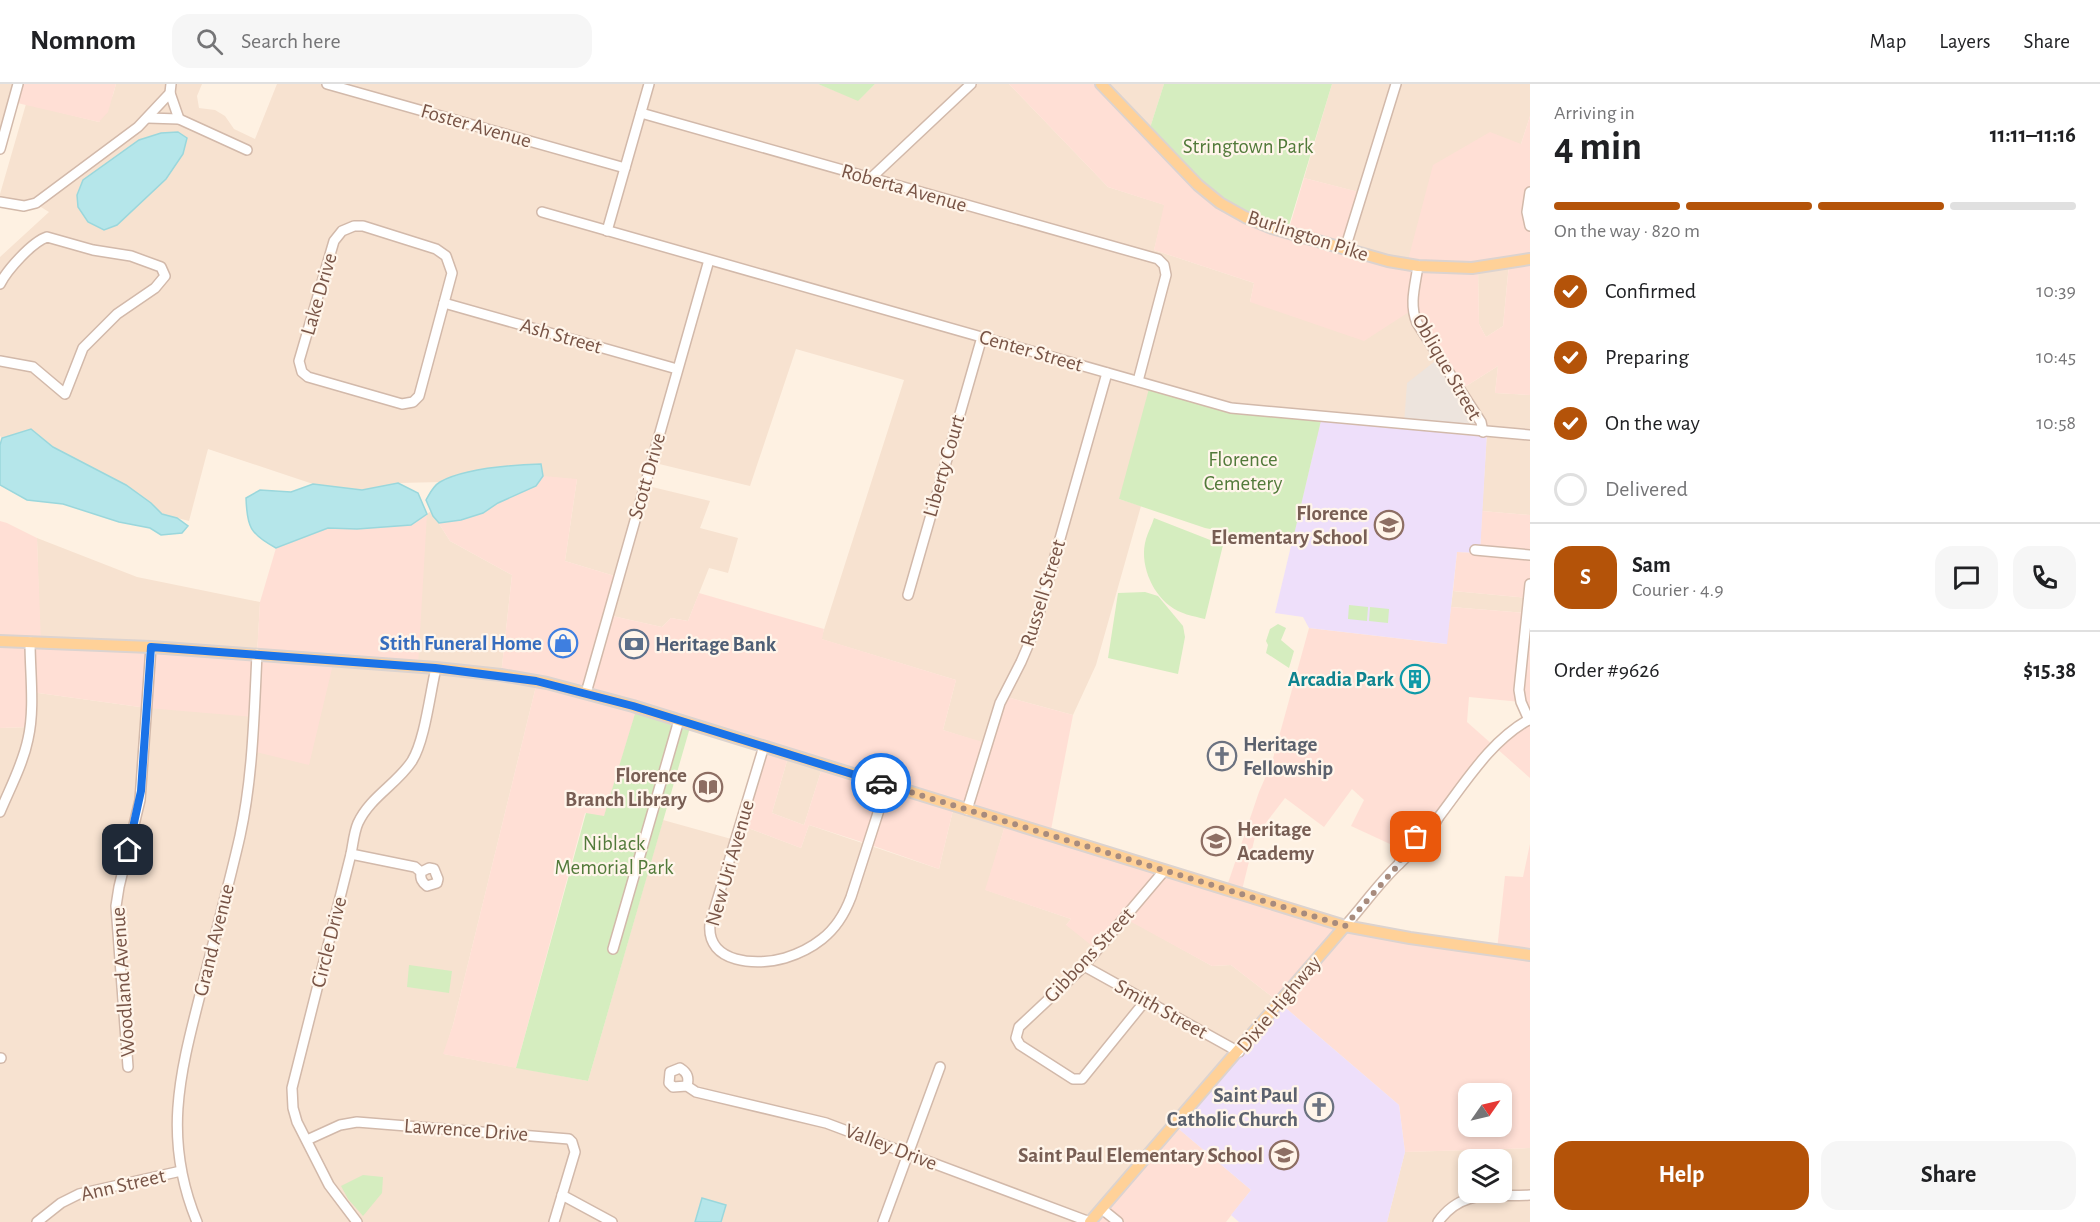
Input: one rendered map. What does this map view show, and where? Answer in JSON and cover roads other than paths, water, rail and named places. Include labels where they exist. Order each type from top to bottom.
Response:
[{"type":"main road","name":"Burlington Pike","points":[[1101,84],[1182,170],[1220,203],[1245,217],[1272,228],[1345,249],[1388,261],[1418,266],[1472,268],[1530,259]]},
{"type":"main road","points":[[0,641],[257,654],[501,675],[586,693],[679,720],[1345,926],[1530,955]]},
{"type":"main road","name":"Dixie Highway","points":[[1090,1222],[1239,1052],[1345,926]]},
{"type":"street","points":[[0,149],[18,84]]},
{"type":"street","name":"Foster Avenue","points":[[327,84],[363,89],[625,168]]},
{"type":"street","points":[[607,231],[649,84]]},
{"type":"street","points":[[871,178],[971,84]]},
{"type":"street","points":[[1345,249],[1396,84]]},
{"type":"street","points":[[0,202],[24,206],[36,203],[148,118],[171,89]]},
{"type":"street","points":[[171,89],[178,119]]},
{"type":"street","name":"Roberta Avenue","points":[[641,113],[1158,259],[1165,266],[1166,275],[1138,381]]},
{"type":"street","points":[[148,118],[178,119],[247,150]]},
{"type":"street","points":[[1530,192],[1527,212],[1530,226]]},
{"type":"street","name":"Center Street","points":[[542,212],[1232,408],[1530,435]]},
{"type":"street","name":"Lake Drive","points":[[363,226],[441,252],[449,261],[452,273],[444,303],[419,396],[413,402],[402,404],[308,377],[302,372],[299,362],[334,241],[346,228],[363,226]]},
{"type":"street","points":[[0,284],[16,262],[38,241],[47,237],[93,250],[139,258],[161,267],[165,276],[159,284],[117,314],[83,348],[65,394],[33,367],[0,361]]},
{"type":"street","name":"Scott Drive","points":[[586,693],[709,260]]},
{"type":"street","name":"Oblique Street","points":[[1418,266],[1412,305],[1413,314],[1481,422],[1483,432]]},
{"type":"street","name":"Ash Street","points":[[444,303],[677,369]]},
{"type":"street","name":"Liberty Court","points":[[908,595],[982,337]]},
{"type":"street","name":"Russell Street","points":[[967,810],[1000,703],[1033,633],[1107,373]]},
{"type":"street","points":[[1475,549],[1530,555]]},
{"type":"street","points":[[1345,926],[1399,864],[1404,850],[1428,823],[1438,818],[1494,747],[1529,720],[1521,702],[1519,690],[1530,584]]},
{"type":"street","points":[[0,812],[28,738],[32,712],[30,642]]},
{"type":"street","name":"Woodland Avenue","points":[[128,1067],[116,906],[140,800],[151,647]]},
{"type":"street","name":"Grand Avenue","points":[[198,1222],[181,1172],[177,1130],[180,1081],[245,810],[252,751],[257,654]]},
{"type":"street","name":"Circle Drive","points":[[357,1222],[329,1185],[297,1122],[293,1108],[292,1088],[356,829],[363,814],[375,799],[398,778],[414,759],[420,744],[435,668]]},
{"type":"street","points":[[614,949],[679,720]]},
{"type":"street","name":"New Uri Avenue","points":[[764,746],[710,924],[710,936],[715,946],[723,954],[735,959],[758,962],[784,958],[810,948],[831,930],[843,915],[852,897],[887,784]]},
{"type":"street","points":[[351,854],[415,867],[421,872]]},
{"type":"street","name":"Gibbons Street","points":[[1146,1000],[1082,1079],[1073,1079],[1020,1046],[1016,1038],[1019,1027],[1084,966],[1164,871]]},
{"type":"street","name":"Smith Street","points":[[1084,966],[1239,1052]]},
{"type":"street","points":[[883,1222],[940,1067]]},
{"type":"street","name":"Valley Drive","points":[[687,1086],[696,1092],[826,1123],[1090,1222]]},
{"type":"street","name":"Lawrence Drive","points":[[307,1140],[340,1125],[357,1122],[565,1137],[572,1142],[575,1152],[562,1195]]},
{"type":"street","name":"Ann Street","points":[[37,1222],[61,1203],[79,1194],[181,1172]]},
{"type":"street","points":[[554,1222],[562,1195],[612,1222]]},
{"type":"street","points":[[1438,1222],[1454,1206],[1466,1199],[1478,1196],[1530,1195]]},
{"type":"street","points":[[1102,1209],[1118,1222]]},
{"type":"water","points":[[178,132],[187,138],[183,154],[166,179],[117,225],[104,230],[88,222],[78,207],[77,195],[83,180],[139,140],[161,133]]},
{"type":"water","points":[[31,429],[53,447],[126,485],[162,514],[177,518],[188,526],[182,533],[161,535],[150,528],[119,522],[63,504],[27,500],[0,485],[2,438]]},
{"type":"water","points":[[541,464],[543,476],[536,486],[498,503],[483,513],[461,520],[439,523],[426,500],[438,484],[462,473],[503,466]]},
{"type":"water","points":[[398,483],[418,493],[427,514],[411,525],[357,529],[328,528],[276,548],[255,534],[247,516],[246,498],[260,490],[291,492],[313,484],[362,490]]},
{"type":"water","points":[[702,1198],[726,1205],[721,1222],[695,1222]]},
{"type":"place","name":"Florence Elementary School","points":[[1389,525]]},
{"type":"place","name":"Stith Funeral Home","points":[[563,643]]},
{"type":"place","name":"Heritage Bank","points":[[634,644]]},
{"type":"place","name":"Arcadia Park","points":[[1415,679]]},
{"type":"place","name":"Heritage Fellowship","points":[[1222,756]]},
{"type":"place","name":"Florence Branch Library","points":[[708,787]]},
{"type":"place","name":"Heritage Academy","points":[[1216,841]]},
{"type":"place","name":"Saint Paul Catholic Church","points":[[1319,1107]]},
{"type":"place","name":"Saint Paul Elementary School","points":[[1284,1155]]},
{"type":"park label","name":"Stringtown Park","points":[[1248,146]]},
{"type":"park label","name":"Florence Cemetery","points":[[1243,471]]},
{"type":"park label","name":"Niblack Memorial Park","points":[[614,855]]}]
